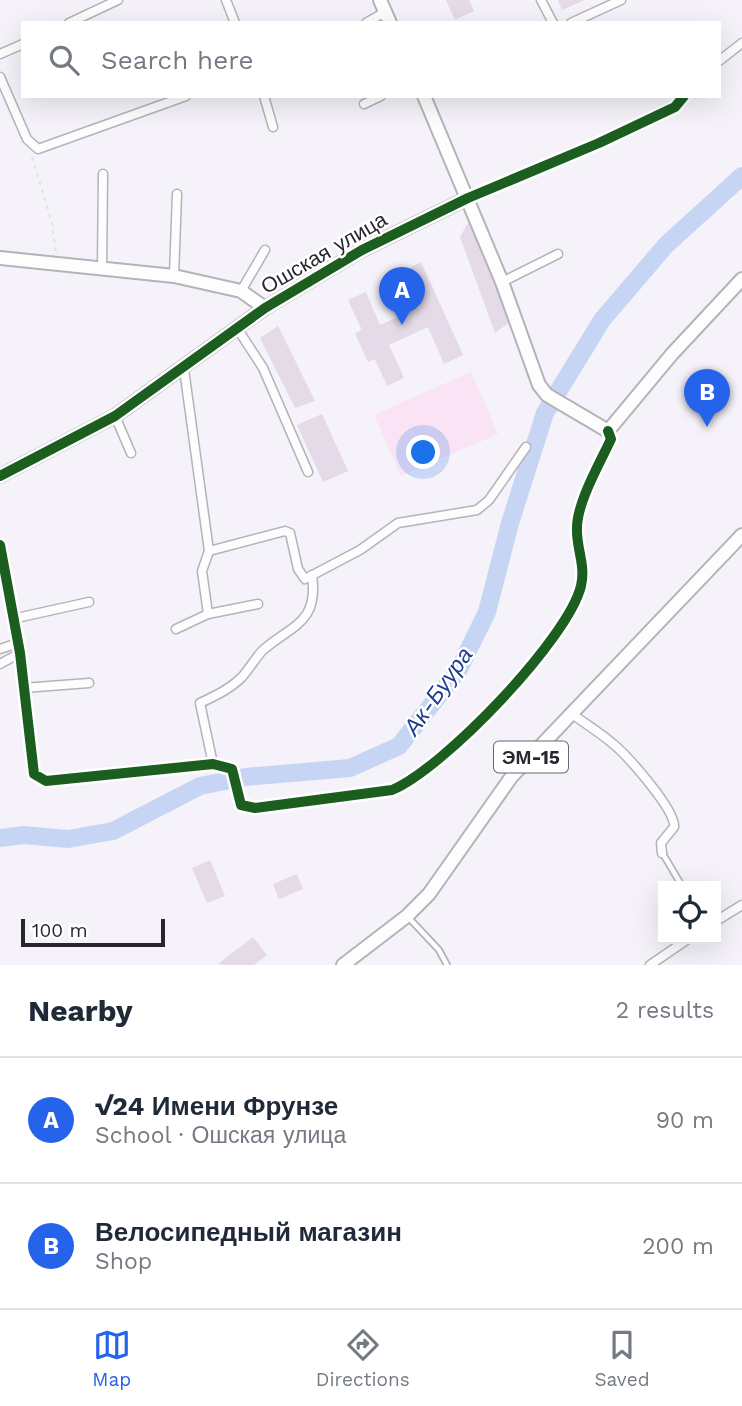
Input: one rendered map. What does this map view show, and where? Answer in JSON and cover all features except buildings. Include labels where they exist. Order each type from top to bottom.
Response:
[{"type":"main road","points":[[425,98],[502,282],[539,385],[547,395],[608,432],[672,354],[742,279]]},
{"type":"main road","name":"Ошская улица","points":[[0,476],[115,416],[184,369],[265,308],[362,250],[468,198]]},
{"type":"main road","points":[[0,258],[174,276],[240,292],[265,308]]},
{"type":"main road","name":"ЭМ-15","points":[[344,965],[407,916],[429,894],[512,776],[742,536]]},
{"type":"street","points":[[226,0],[234,21]]},
{"type":"street","points":[[541,0],[551,21]]},
{"type":"street","points":[[575,21],[621,0]]},
{"type":"street","points":[[73,21],[118,1]]},
{"type":"street","points":[[369,21],[385,12]]},
{"type":"street","points":[[721,59],[742,43]]},
{"type":"street","points":[[0,54],[21,45]]},
{"type":"street","points":[[0,77],[27,139],[38,149],[181,98]]},
{"type":"street","points":[[265,98],[273,127]]},
{"type":"street","points":[[364,104],[377,98]]},
{"type":"street","name":"Ошская улица","points":[[468,198],[599,143],[675,107],[682,98]]},
{"type":"street","points":[[102,269],[103,174]]},
{"type":"street","points":[[174,276],[177,194]]},
{"type":"street","points":[[240,292],[265,250]]},
{"type":"street","points":[[502,282],[558,254]]},
{"type":"street","points":[[237,328],[262,368],[308,472]]},
{"type":"street","points":[[184,369],[209,551],[202,571],[208,614]]},
{"type":"street","points":[[115,416],[131,453]]},
{"type":"street","points":[[0,545],[20,653],[34,774],[46,781],[213,764],[232,769],[241,805],[255,808],[392,790],[414,781],[481,723],[558,631],[580,588],[584,568],[576,525],[611,439],[608,432]]},
{"type":"street","points":[[209,551],[285,531],[290,533],[301,575],[305,579],[360,550],[398,523],[477,510],[489,500],[526,447]]},
{"type":"street","points":[[213,764],[200,703],[241,678],[263,651],[285,637],[303,617],[313,605],[312,576]]},
{"type":"street","points":[[12,619],[89,602]]},
{"type":"street","points":[[176,629],[208,614],[258,604]]},
{"type":"street","points":[[0,649],[18,643]]},
{"type":"street","points":[[0,664],[20,653]]},
{"type":"street","points":[[23,688],[89,683]]},
{"type":"street","points":[[570,713],[613,744],[636,767],[670,814],[674,827],[661,843],[662,853]]},
{"type":"street","points":[[721,918],[742,905]]},
{"type":"street","points":[[650,965],[681,944]]},
{"type":"lane","points":[[662,853],[679,881]]},
{"type":"lane","points":[[407,916],[439,950],[447,965]]},
{"type":"path","points":[[27,139],[52,223],[54,263]]},
{"type":"shaded area","points":[[471,372],[498,434],[401,476],[374,415]]},
{"type":"waterway","name":"Ак-Буура","points":[[0,838],[24,835],[68,839],[113,831],[200,786],[245,777],[350,768],[399,746],[458,671],[487,612],[510,523],[545,413],[602,320],[666,245],[742,176]]},
{"type":"cycle path","points":[[0,476],[115,416],[265,308],[362,250],[468,198],[599,143],[675,107],[682,98]]},
{"type":"cycle path","points":[[0,545],[20,653],[34,774],[46,781],[213,764],[232,769],[241,805],[255,808],[392,790],[441,757],[501,700],[553,637],[571,609],[582,578],[577,535],[578,518],[590,483],[611,439],[608,431]]},
{"type":"place","name":"√24 Имени Фрунзе","points":[[402,325]]},
{"type":"place","name":"Велосипедный магазин","points":[[707,427]]}]
